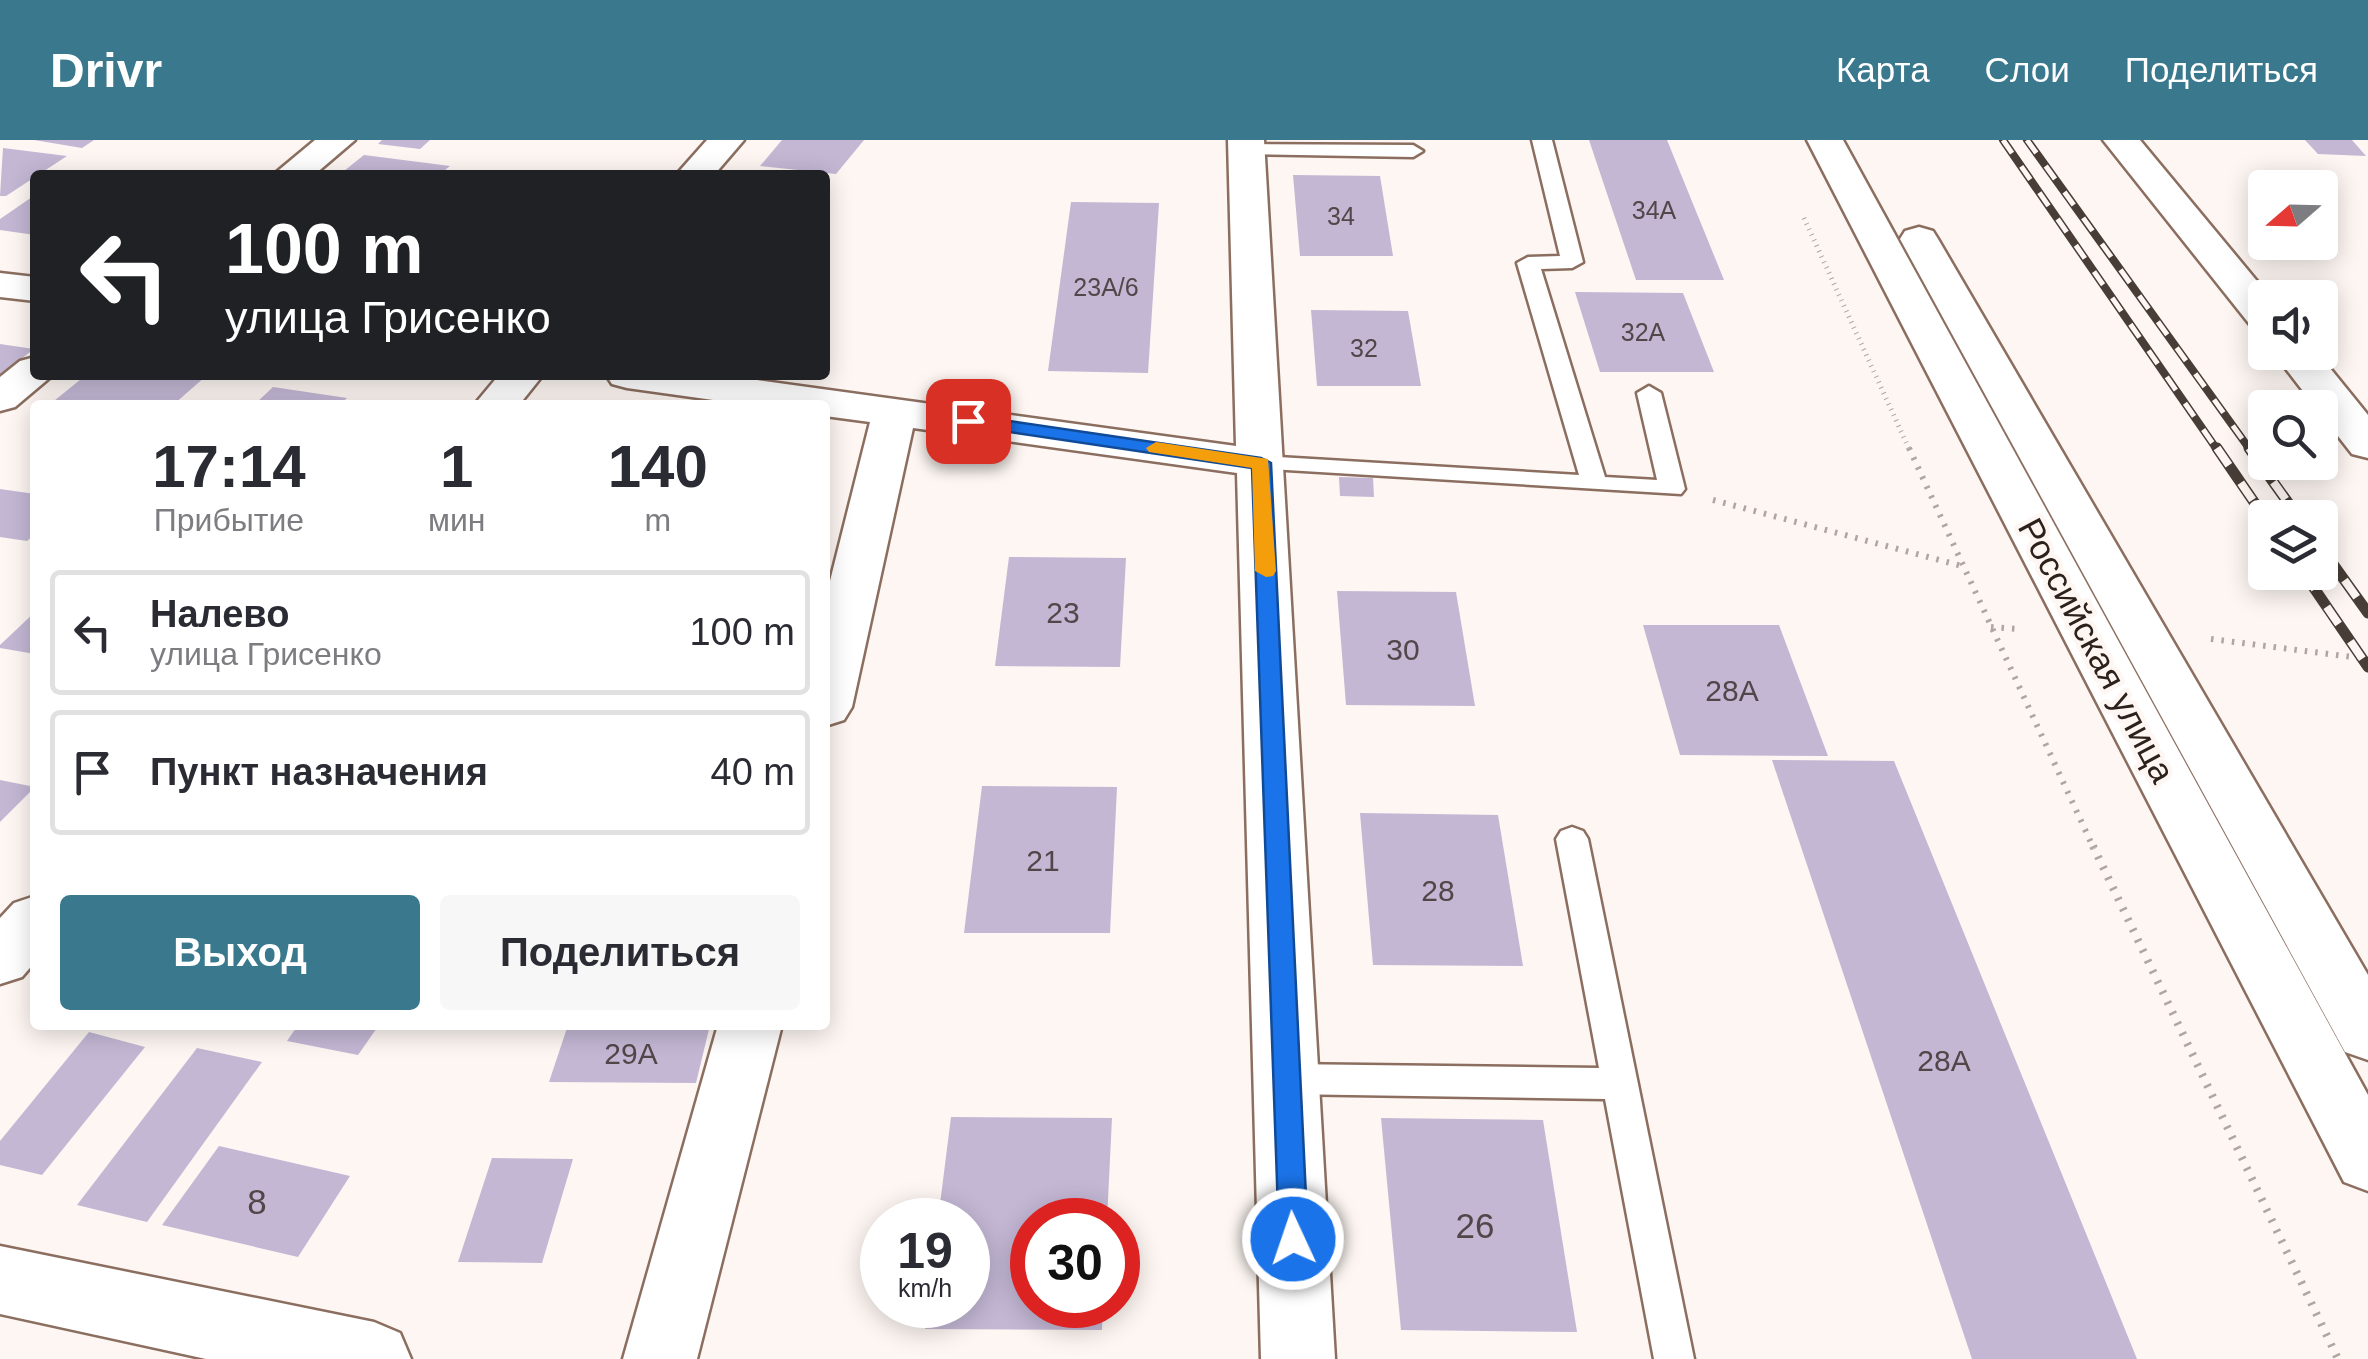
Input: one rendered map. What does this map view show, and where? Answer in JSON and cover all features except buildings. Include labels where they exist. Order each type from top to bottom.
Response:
[{"type":"street","points":[[298,170],[337,140]]},
{"type":"street","points":[[699,170],[726,140]]},
{"type":"street","name":"Российская улица","points":[[1825,140],[2368,1160]]},
{"type":"street","name":"Российская улица","points":[[1864,140],[2368,1033]]},
{"type":"street","points":[[2121,140],[2248,296]]},
{"type":"street","points":[[1246,145],[1298,1359]]},
{"type":"street","points":[[0,284],[30,289]]},
{"type":"street","points":[[2308,370],[2368,444]]},
{"type":"street","points":[[0,398],[30,374]]},
{"type":"street","points":[[500,400],[518,380]]},
{"type":"street","points":[[665,380],[818,400]]},
{"type":"street","points":[[830,402],[1261,463]]},
{"type":"street","points":[[830,686],[895,410]]},
{"type":"street","points":[[0,960],[30,926]]},
{"type":"street","points":[[660,1359],[749,1030]]},
{"type":"street","points":[[0,1280],[374,1359]]},
{"type":"lane","points":[[1542,140],[1572,262],[1528,262],[1594,484]]},
{"type":"lane","points":[[1246,145],[1413,151]]},
{"type":"lane","points":[[1261,463],[1672,489],[1649,394]]},
{"type":"lane","points":[[1572,839],[1674,1359]]},
{"type":"lane","points":[[1286,1079],[1620,1084]]},
{"type":"path","points":[[1801,211],[1963,566],[2338,1359]]},
{"type":"path","points":[[1672,489],[1963,566]]},
{"type":"path","points":[[2141,632],[2368,659]]},
{"type":"railway","points":[[2003,140],[2218,451]]},
{"type":"railway","points":[[2027,140],[2248,447]]},
{"type":"railway","points":[[2217,448],[2253,500]]},
{"type":"railway","points":[[2272,480],[2286,500]]},
{"type":"railway","points":[[2338,571],[2368,613]]},
{"type":"railway","points":[[2315,590],[2368,667]]},
{"type":"slow traffic","points":[[1156,448],[1261,463],[1266,571]]},
{"type":"route","points":[[968,421],[1261,463],[1293,1239]]}]
